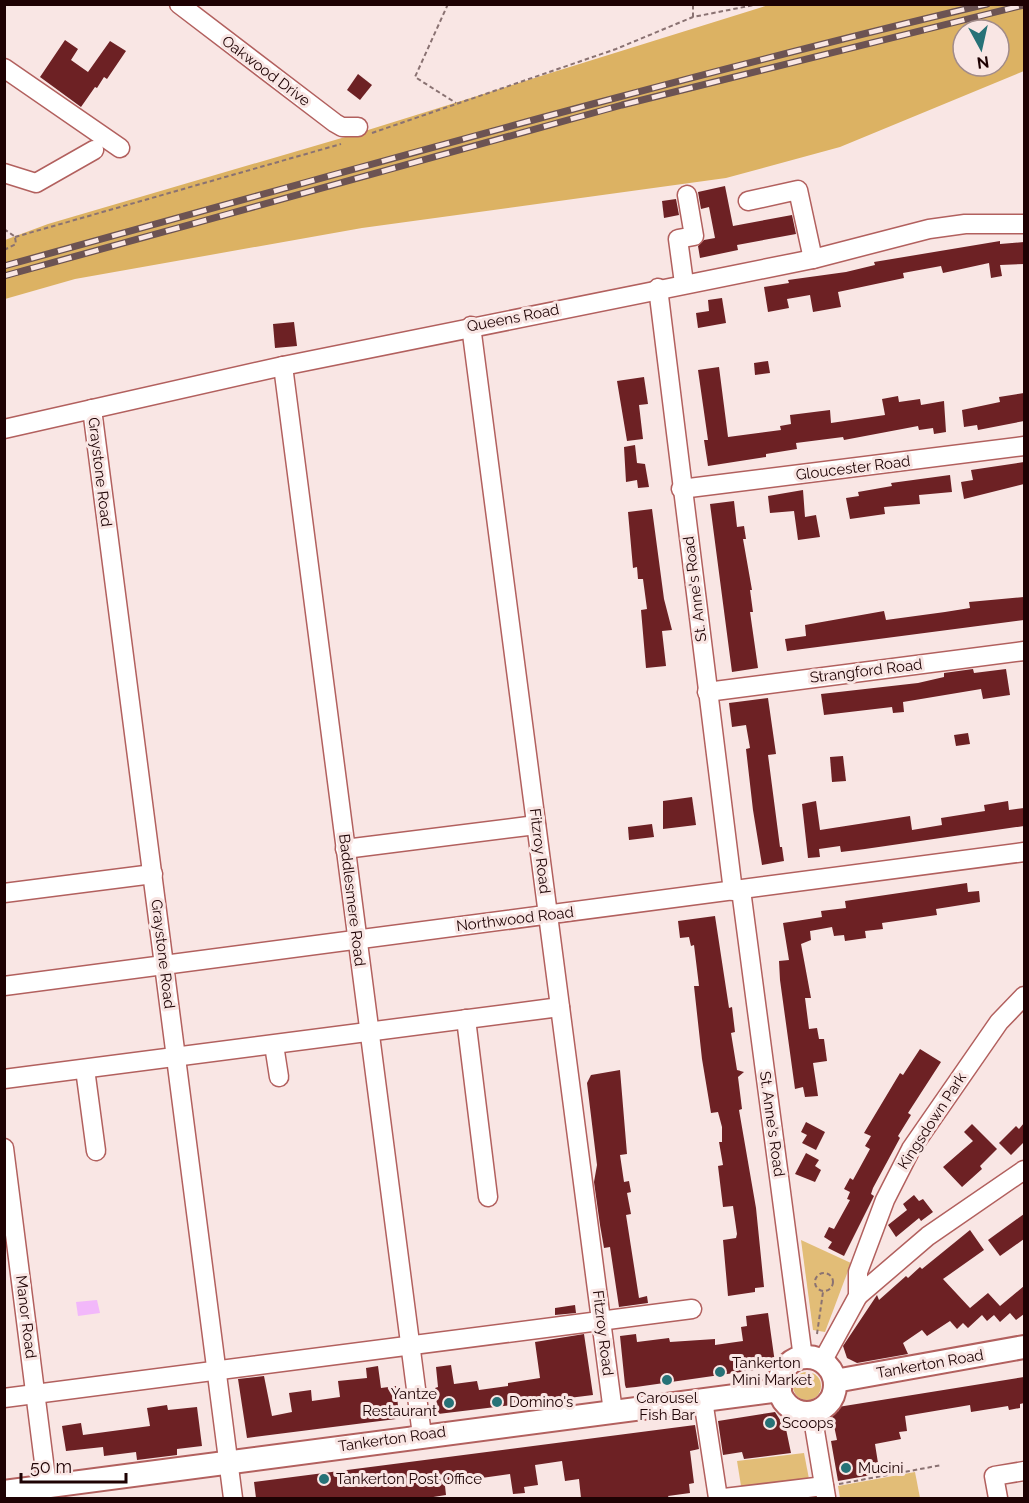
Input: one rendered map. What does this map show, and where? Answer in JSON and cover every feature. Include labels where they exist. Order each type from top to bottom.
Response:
[{"type":"main road","name":"Tankerton Road","points":[[835,1381],[1024,1347]]},
{"type":"main road","points":[[813,1359],[831,1370],[835,1381],[831,1399],[823,1408],[812,1413],[791,1408],[782,1398],[780,1390],[784,1369],[813,1359]]},
{"type":"main road","name":"Tankerton Road","points":[[4,1492],[422,1435],[780,1390]]},
{"type":"street","name":"Oakwood Drive","points":[[179,4],[336,123],[342,127],[363,131]]},
{"type":"street","points":[[4,68],[120,148]]},
{"type":"street","points":[[4,173],[36,183],[94,150]]},
{"type":"street","points":[[748,201],[798,190],[813,259]]},
{"type":"street","points":[[684,283],[678,239],[694,236],[687,195]]},
{"type":"street","name":"Queens Road","points":[[4,429],[283,366],[658,288],[813,259],[929,229],[965,224],[1024,224]]},
{"type":"street","name":"St. Anne's Road","points":[[658,288],[681,489],[708,692],[737,890],[813,1359]]},
{"type":"street","name":"Fitzroy Road","points":[[471,327],[613,1412]]},
{"type":"street","name":"Baddlesmere Road","points":[[283,366],[422,1435]]},
{"type":"street","name":"Graystone Road","points":[[92,409],[233,1498]]},
{"type":"street","name":"Gloucester Road","points":[[681,489],[1024,446]]},
{"type":"street","name":"Strangford Road","points":[[708,692],[1024,651]]},
{"type":"street","points":[[345,849],[536,825]]},
{"type":"street","name":"Northwood Road","points":[[4,986],[1024,852]]},
{"type":"street","points":[[4,893],[153,874]]},
{"type":"street","name":"Kingsdown Park","points":[[858,1296],[858,1272],[885,1200],[910,1149],[999,1022],[1024,996]]},
{"type":"street","points":[[4,1079],[560,1007]]},
{"type":"street","points":[[466,1019],[488,1197]]},
{"type":"street","points":[[274,1045],[279,1077]]},
{"type":"street","points":[[85,1069],[96,1151]]},
{"type":"street","name":"Manor Road","points":[[4,1148],[47,1486]]},
{"type":"street","name":"Kingsdown Park","points":[[813,1359],[858,1296],[928,1236],[981,1197],[1024,1170]]},
{"type":"street","points":[[4,1398],[692,1309]]},
{"type":"street","points":[[703,1400],[718,1498]]},
{"type":"street","points":[[724,1498],[826,1492],[812,1413]]},
{"type":"street","points":[[998,1498],[994,1476],[1024,1471]]},
{"type":"path","points":[[448,4],[415,77],[456,103]]},
{"type":"path","points":[[693,4],[693,16]]},
{"type":"path","points":[[363,131],[456,103],[616,49],[693,16],[759,4]]},
{"type":"path","points":[[15,237],[346,142]]},
{"type":"path","points":[[4,229],[15,237],[16,244],[4,250]]},
{"type":"path","points":[[824,1271],[830,1274],[832,1282],[830,1289],[823,1292],[817,1288],[816,1281],[818,1275],[824,1271]]},
{"type":"path","points":[[813,1359],[823,1292]]},
{"type":"path","points":[[826,1492],[942,1465]]},
{"type":"shaded area","points":[[772,4],[1024,5],[1024,71],[1011,76],[1011,18],[951,18],[951,78],[1007,78],[840,147],[726,178],[362,228],[75,279],[5,299],[5,240],[48,224],[352,135]]},
{"type":"shaded area","points":[[801,1240],[851,1263],[825,1332],[813,1330]]},
{"type":"shaded area","points":[[97,1300],[100,1313],[78,1316],[76,1302]]},
{"type":"shaded area","points":[[807,1372],[817,1376],[821,1386],[817,1396],[807,1400],[797,1396],[793,1386],[797,1376]]},
{"type":"shaded area","points":[[804,1453],[810,1484],[742,1492],[737,1461]]},
{"type":"shaded area","points":[[915,1472],[920,1498],[840,1498],[838,1486]]},
{"type":"building","points":[[65,40],[78,49],[71,60],[88,72],[110,41],[126,51],[107,79],[104,77],[81,107],[40,77]]},
{"type":"building","points":[[358,74],[372,85],[360,100],[347,90]]},
{"type":"building","points":[[725,186],[733,226],[792,215],[796,234],[737,245],[738,250],[700,258],[698,246],[704,240],[715,238],[709,207],[701,209],[698,192]]},
{"type":"building","points":[[676,199],[679,215],[664,218],[662,201]]},
{"type":"building","points":[[1000,241],[1000,244],[1024,242],[1024,264],[1000,265],[1002,276],[991,278],[989,263],[943,273],[941,266],[903,273],[904,278],[838,292],[841,307],[813,312],[810,295],[787,299],[789,308],[768,312],[764,287],[789,283],[788,280],[846,272],[875,265],[874,262]]},
{"type":"building","points":[[722,298],[726,323],[698,328],[696,313],[709,311],[708,300]]},
{"type":"building","points":[[294,322],[297,346],[275,348],[273,324]]},
{"type":"building","points":[[768,361],[770,373],[755,375],[754,363]]},
{"type":"building","points":[[719,367],[728,437],[781,430],[780,426],[791,424],[790,415],[830,410],[831,423],[885,415],[882,399],[898,396],[899,402],[920,399],[921,405],[944,401],[946,432],[934,434],[933,428],[919,430],[918,426],[844,440],[843,437],[796,443],[797,449],[766,454],[766,457],[708,466],[704,440],[708,440],[698,370]]},
{"type":"building","points":[[644,377],[648,404],[639,405],[643,439],[627,441],[617,381]]},
{"type":"building","points":[[1024,393],[1024,421],[978,430],[977,425],[964,427],[962,410],[1000,402],[999,397]]},
{"type":"building","points":[[635,445],[637,463],[645,464],[649,487],[638,488],[637,480],[626,482],[624,447]]},
{"type":"building","points":[[1024,462],[1024,484],[964,499],[961,482],[973,480],[971,470]]},
{"type":"building","points":[[950,475],[952,492],[919,495],[920,504],[884,507],[885,514],[850,519],[846,498],[859,496],[858,492],[892,486],[891,483]]},
{"type":"building","points":[[803,490],[805,517],[816,515],[820,537],[798,540],[794,511],[770,513],[768,496]]},
{"type":"building","points":[[734,501],[737,527],[744,526],[746,539],[743,539],[752,590],[750,590],[753,612],[750,612],[758,668],[732,672],[710,504]]},
{"type":"building","points":[[652,509],[664,599],[672,630],[662,631],[666,666],[646,668],[641,610],[647,609],[643,579],[638,579],[637,567],[633,568],[628,512]]},
{"type":"building","points":[[1024,597],[1024,620],[787,651],[785,639],[806,636],[805,625],[884,611],[886,620],[970,608],[969,602]]},
{"type":"building","points":[[973,669],[974,673],[1006,669],[1010,695],[983,699],[981,689],[903,702],[904,712],[893,713],[892,707],[824,715],[821,694],[918,683],[944,677],[944,673]]},
{"type":"building","points":[[768,698],[776,754],[768,755],[780,847],[782,847],[784,861],[762,865],[746,749],[750,748],[746,725],[732,727],[729,703]]},
{"type":"building","points":[[968,733],[970,744],[956,746],[954,735]]},
{"type":"building","points":[[843,756],[846,781],[832,782],[830,757]]},
{"type":"building","points":[[692,797],[696,825],[663,829],[663,801]]},
{"type":"building","points":[[816,801],[820,830],[910,816],[912,830],[942,825],[941,818],[985,811],[984,805],[1008,801],[1009,810],[1024,808],[1024,826],[841,852],[840,846],[819,849],[820,857],[808,858],[802,804]]},
{"type":"building","points":[[652,824],[654,837],[629,840],[628,827]]},
{"type":"building","points":[[967,883],[968,892],[979,891],[980,902],[936,909],[937,915],[882,923],[883,929],[865,931],[866,938],[845,941],[844,935],[834,936],[832,927],[810,931],[811,940],[801,944],[811,998],[805,998],[809,1029],[817,1028],[819,1039],[824,1039],[827,1061],[813,1063],[818,1096],[805,1097],[803,1087],[795,1089],[780,980],[779,961],[789,960],[783,923],[822,917],[821,911],[846,908],[845,901]]},
{"type":"building","points":[[715,916],[729,1008],[732,1007],[735,1032],[731,1033],[737,1070],[744,1072],[738,1077],[742,1109],[739,1110],[756,1208],[764,1287],[755,1288],[755,1292],[728,1296],[723,1240],[736,1238],[737,1234],[733,1206],[723,1207],[718,1166],[723,1165],[719,1142],[722,1142],[722,1127],[718,1112],[711,1113],[702,1059],[694,986],[699,986],[694,945],[691,946],[689,937],[680,938],[678,921]]},
{"type":"building","points":[[920,1049],[941,1062],[908,1113],[911,1115],[898,1136],[900,1138],[873,1188],[871,1194],[874,1196],[844,1256],[828,1248],[832,1242],[824,1237],[829,1227],[834,1229],[850,1200],[847,1199],[850,1192],[844,1189],[850,1178],[853,1180],[870,1149],[865,1146],[871,1136],[864,1133],[900,1073],[903,1075]]},
{"type":"building","points":[[620,1070],[627,1154],[620,1155],[624,1182],[629,1181],[631,1192],[627,1193],[631,1214],[626,1215],[639,1298],[647,1296],[648,1303],[619,1307],[610,1247],[604,1248],[600,1225],[594,1182],[597,1165],[587,1083],[591,1075]]},
{"type":"building","points":[[806,1122],[825,1132],[816,1150],[802,1143],[807,1135],[801,1132]]},
{"type":"building","points":[[1024,1123],[1024,1142],[1011,1155],[999,1143],[1016,1126],[1019,1129]]},
{"type":"building","points":[[972,1124],[997,1149],[980,1166],[982,1169],[962,1187],[943,1167],[973,1141],[964,1132]]},
{"type":"building","points":[[806,1153],[819,1160],[815,1166],[821,1170],[815,1182],[795,1174]]},
{"type":"building","points":[[914,1195],[919,1201],[923,1199],[933,1212],[921,1221],[919,1218],[896,1237],[888,1225],[907,1210],[903,1204]]},
{"type":"building","points":[[1024,1214],[1024,1239],[1000,1256],[988,1240]]},
{"type":"building","points":[[970,1230],[984,1250],[943,1279],[970,1308],[988,1293],[1000,1306],[1024,1286],[1024,1314],[1016,1320],[1010,1313],[1000,1322],[994,1315],[987,1321],[982,1315],[968,1328],[963,1323],[957,1329],[950,1321],[927,1336],[922,1330],[903,1343],[908,1354],[857,1363],[847,1358],[843,1346],[877,1295],[879,1300],[906,1276],[908,1278],[920,1267],[922,1269]]},
{"type":"building","points":[[575,1305],[576,1313],[555,1315],[555,1308]]},
{"type":"building","points":[[768,1313],[775,1363],[770,1368],[626,1388],[620,1336],[636,1334],[637,1342],[669,1338],[670,1342],[715,1339],[715,1345],[743,1341],[741,1327],[747,1326],[746,1316]]},
{"type":"building","points":[[584,1334],[593,1395],[438,1414],[435,1388],[438,1387],[436,1367],[451,1365],[454,1384],[477,1381],[479,1390],[508,1386],[508,1383],[540,1378],[535,1342]]},
{"type":"building","points":[[378,1366],[381,1388],[396,1386],[399,1416],[396,1419],[247,1438],[238,1379],[264,1376],[272,1416],[292,1412],[289,1393],[311,1390],[312,1401],[340,1397],[338,1381],[367,1378],[366,1368]]},
{"type":"building","points":[[1024,1377],[1024,1403],[1020,1404],[1020,1408],[1009,1410],[1008,1406],[971,1412],[970,1405],[905,1416],[907,1431],[899,1432],[901,1439],[875,1444],[877,1474],[838,1481],[831,1441],[837,1440],[832,1416],[834,1412],[839,1411],[838,1407]]},
{"type":"building","points":[[167,1405],[168,1410],[197,1407],[202,1446],[177,1449],[177,1455],[137,1460],[136,1452],[104,1456],[103,1447],[66,1451],[62,1426],[81,1423],[83,1435],[150,1426],[147,1408]]},
{"type":"building","points":[[775,1412],[786,1429],[791,1453],[744,1459],[742,1452],[723,1455],[718,1421]]},
{"type":"building","points":[[695,1425],[699,1449],[690,1451],[694,1483],[689,1484],[690,1493],[668,1496],[669,1498],[581,1498],[579,1479],[565,1481],[562,1461],[535,1465],[538,1485],[524,1487],[525,1493],[513,1494],[510,1474],[453,1482],[445,1486],[446,1495],[427,1498],[256,1498],[254,1482]]},
{"type":"railway","points":[[4,266],[617,97],[987,4]]},
{"type":"railway","points":[[4,276],[622,105],[1024,5]]},
{"type":"place","name":"Tankerton Mini Market","points":[[720,1372]]},
{"type":"place","name":"Carousel Fish Bar","points":[[667,1380]]},
{"type":"place","name":"Domino's","points":[[497,1402]]},
{"type":"place","name":"Yantze Restaurant","points":[[449,1403]]},
{"type":"place","name":"Scoops","points":[[770,1423]]},
{"type":"place","name":"Mucini","points":[[846,1468]]},
{"type":"place","name":"Tankerton Post Office","points":[[324,1479]]}]
